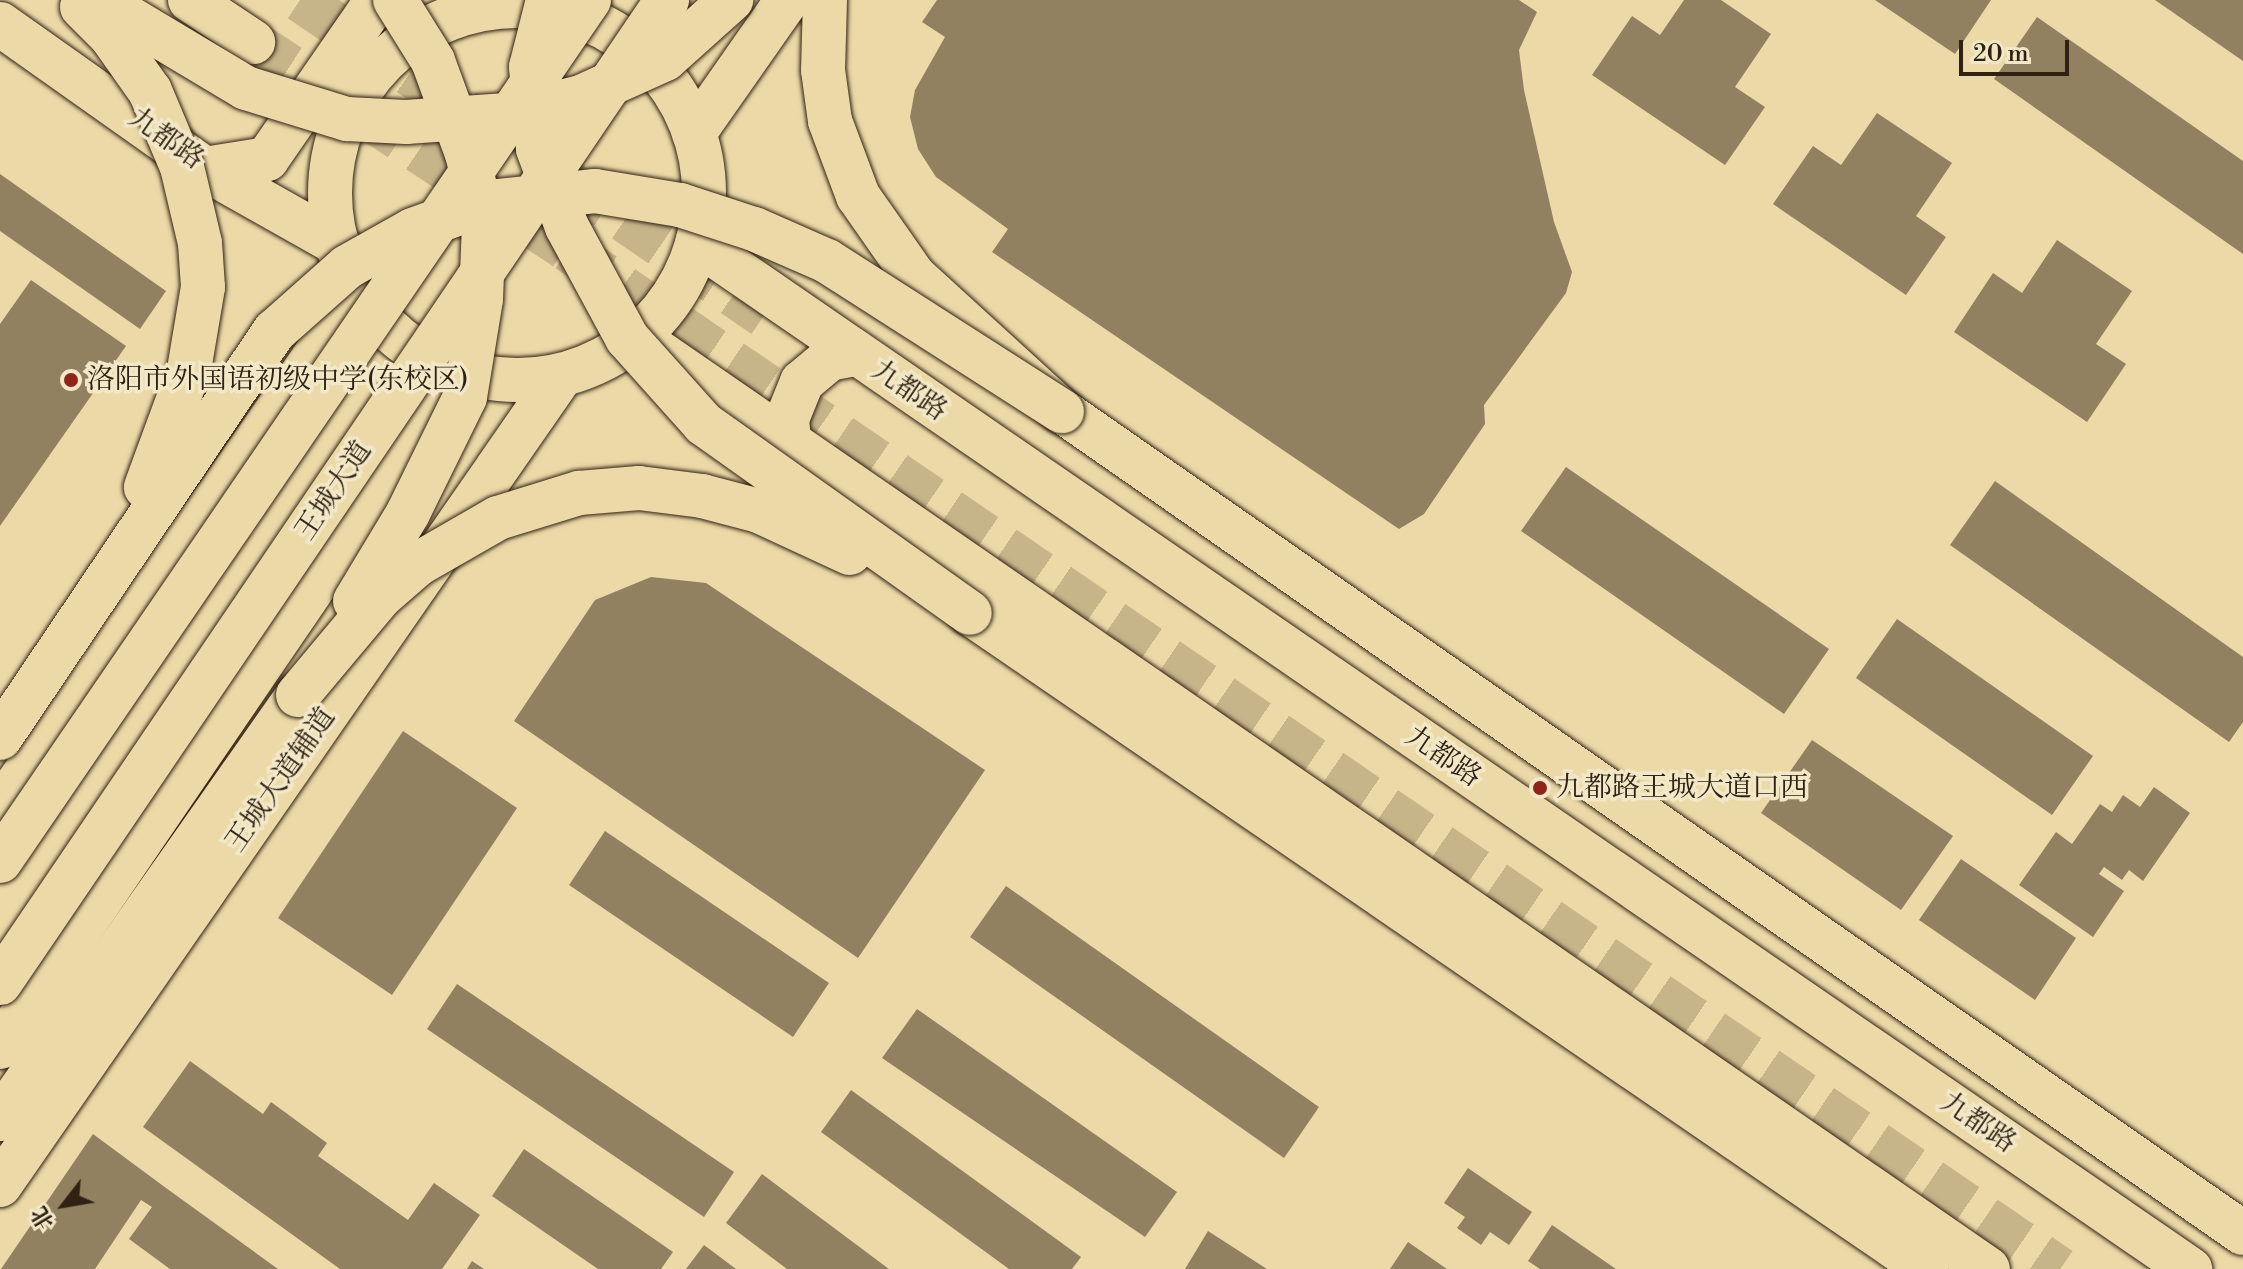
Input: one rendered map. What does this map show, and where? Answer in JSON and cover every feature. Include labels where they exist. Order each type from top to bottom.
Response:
[{"type":"main road","points":[[74,0],[135,67],[164,118],[193,202],[202,262],[189,370],[138,507],[97,593]]},
{"type":"main road","points":[[99,0],[246,88],[347,119],[406,122],[507,115],[581,97],[665,59],[731,0]]},
{"type":"main road","points":[[190,0],[253,42]]},
{"type":"main road","points":[[205,169],[267,159],[377,0]]},
{"type":"main road","points":[[0,1119],[298,695],[408,513],[465,397],[478,333],[485,242],[479,196],[448,94],[395,0]]},
{"type":"main road","name":"王城大道","points":[[0,983],[667,0]]},
{"type":"main road","points":[[660,73],[710,0]]},
{"type":"main road","points":[[694,133],[787,0]]},
{"type":"main road","points":[[825,0],[823,70],[830,121],[858,196],[914,276],[1062,411]]},
{"type":"main road","points":[[493,2],[561,2],[606,28],[660,73],[694,133],[705,201],[697,243],[674,298],[637,337],[561,376],[526,380],[461,371],[402,339],[376,318],[359,292],[338,244],[330,193],[333,158],[359,93],[407,41],[437,24],[493,2]]},
{"type":"main road","points":[[561,2],[531,67],[538,149],[567,227],[627,338],[704,424],[970,613],[1927,1269]]},
{"type":"main road","points":[[0,861],[561,2]]},
{"type":"main road","name":"九都路","points":[[0,24],[205,169],[338,244]]},
{"type":"main road","points":[[3,722],[97,593],[259,352],[301,305],[347,267],[404,235],[507,198],[595,191],[680,205],[754,229],[827,261],[1062,411],[2243,1233]]},
{"type":"main road","name":"九都路","points":[[697,243],[2190,1269]]},
{"type":"main road","points":[[3,722],[338,244]]},
{"type":"main road","points":[[0,809],[359,292]]},
{"type":"main road","points":[[637,337],[1988,1269]]},
{"type":"main road","points":[[789,439],[787,419],[802,382],[829,359],[855,354]]},
{"type":"main road","name":"王城大道","points":[[0,1047],[461,371]]},
{"type":"main road","name":"王城大道辅道","points":[[0,1185],[561,376]]},
{"type":"main road","points":[[298,695],[380,597],[418,564],[498,518],[594,491],[639,488],[689,494],[759,511],[970,613]]},
{"type":"main road","points":[[3,722],[175,557]]},
{"type":"building","points":[[937,0],[1519,0],[1537,12],[1519,50],[1524,90],[1554,222],[1572,272],[1566,293],[1484,405],[1485,424],[1424,514],[1399,529],[992,252],[1008,229],[936,177],[918,149],[910,117],[915,90],[945,37],[922,22]]},
{"type":"building","points":[[1684,0],[1721,0],[1771,34],[1735,87],[1765,107],[1725,165],[1592,75],[1632,16],[1660,35]]},
{"type":"building","points":[[1875,0],[1991,0],[1955,54]]},
{"type":"building","points":[[2155,0],[2243,0],[2243,61]]},
{"type":"building","points":[[2037,17],[2243,161],[2243,254],[1994,79]]},
{"type":"building","points":[[1877,113],[1952,163],[1916,216],[1946,237],[1906,295],[1773,204],[1813,146],[1841,165]]},
{"type":"building","points":[[0,174],[166,291],[140,329],[0,231]]},
{"type":"building","points":[[2057,240],[2132,291],[2096,344],[2126,364],[2087,422],[1954,332],[1993,273],[2022,293]]},
{"type":"building","points":[[31,280],[126,346],[0,526],[0,324]]},
{"type":"building","points":[[1566,467],[1829,649],[1784,714],[1521,531]]},
{"type":"building","points":[[1995,481],[2243,657],[2243,722],[2229,742],[1950,545]]},
{"type":"building","points":[[651,577],[706,583],[985,770],[858,958],[514,721],[595,600]]},
{"type":"building","points":[[1897,619],[2093,756],[2052,815],[1856,678]]},
{"type":"building","points":[[403,731],[517,808],[392,995],[278,918]]},
{"type":"building","points":[[1812,740],[1953,836],[1901,910],[1761,813]]},
{"type":"building","points":[[2154,787],[2190,813],[2143,881],[2129,870],[2122,880],[2104,867],[2099,874],[2124,891],[2093,937],[2019,885],[2056,832],[2072,844],[2100,804],[2112,812],[2123,795],[2140,807]]},
{"type":"building","points":[[605,831],[829,983],[793,1037],[569,885]]},
{"type":"building","points":[[1961,859],[2076,938],[2035,1000],[1919,920]]},
{"type":"building","points":[[1006,886],[1319,1107],[1284,1158],[970,937]]},
{"type":"building","points":[[457,984],[734,1172],[704,1217],[427,1029]]},
{"type":"building","points":[[917,1009],[1177,1192],[1145,1237],[882,1058]]},
{"type":"building","points":[[190,1061],[263,1114],[271,1102],[327,1143],[318,1156],[408,1220],[434,1183],[480,1215],[442,1269],[340,1269],[143,1127]]},
{"type":"building","points":[[851,1090],[1081,1257],[1072,1269],[1009,1269],[821,1132]]},
{"type":"building","points":[[93,1134],[278,1269],[170,1269],[129,1239],[152,1207],[141,1200],[95,1269],[1,1269]]},
{"type":"building","points":[[524,1149],[673,1252],[661,1269],[598,1269],[492,1196]]},
{"type":"building","points":[[1468,1168],[1532,1212],[1509,1245],[1490,1232],[1481,1245],[1457,1228],[1465,1217],[1444,1203]]},
{"type":"building","points":[[762,1174],[889,1269],[787,1269],[726,1223]]},
{"type":"building","points":[[1552,1225],[1616,1269],[1540,1269],[1528,1261]]},
{"type":"building","points":[[1208,1231],[1267,1269],[1185,1269]]},
{"type":"building","points":[[1408,1242],[1447,1269],[1390,1269]]},
{"type":"building","points":[[704,1245],[736,1269],[686,1269]]},
{"type":"building","points":[[472,1261],[484,1269],[467,1269]]},
{"type":"tunnel","points":[[300,0],[467,113]]},
{"type":"tunnel","points":[[253,42],[568,250],[2060,1269]]},
{"type":"tunnel","points":[[570,183],[764,316]]},
{"type":"place","name":"洛阳市外国语初级中学(东校区)","points":[[71,380]]},
{"type":"place","name":"九都路王城大道口西","points":[[1540,788]]}]
